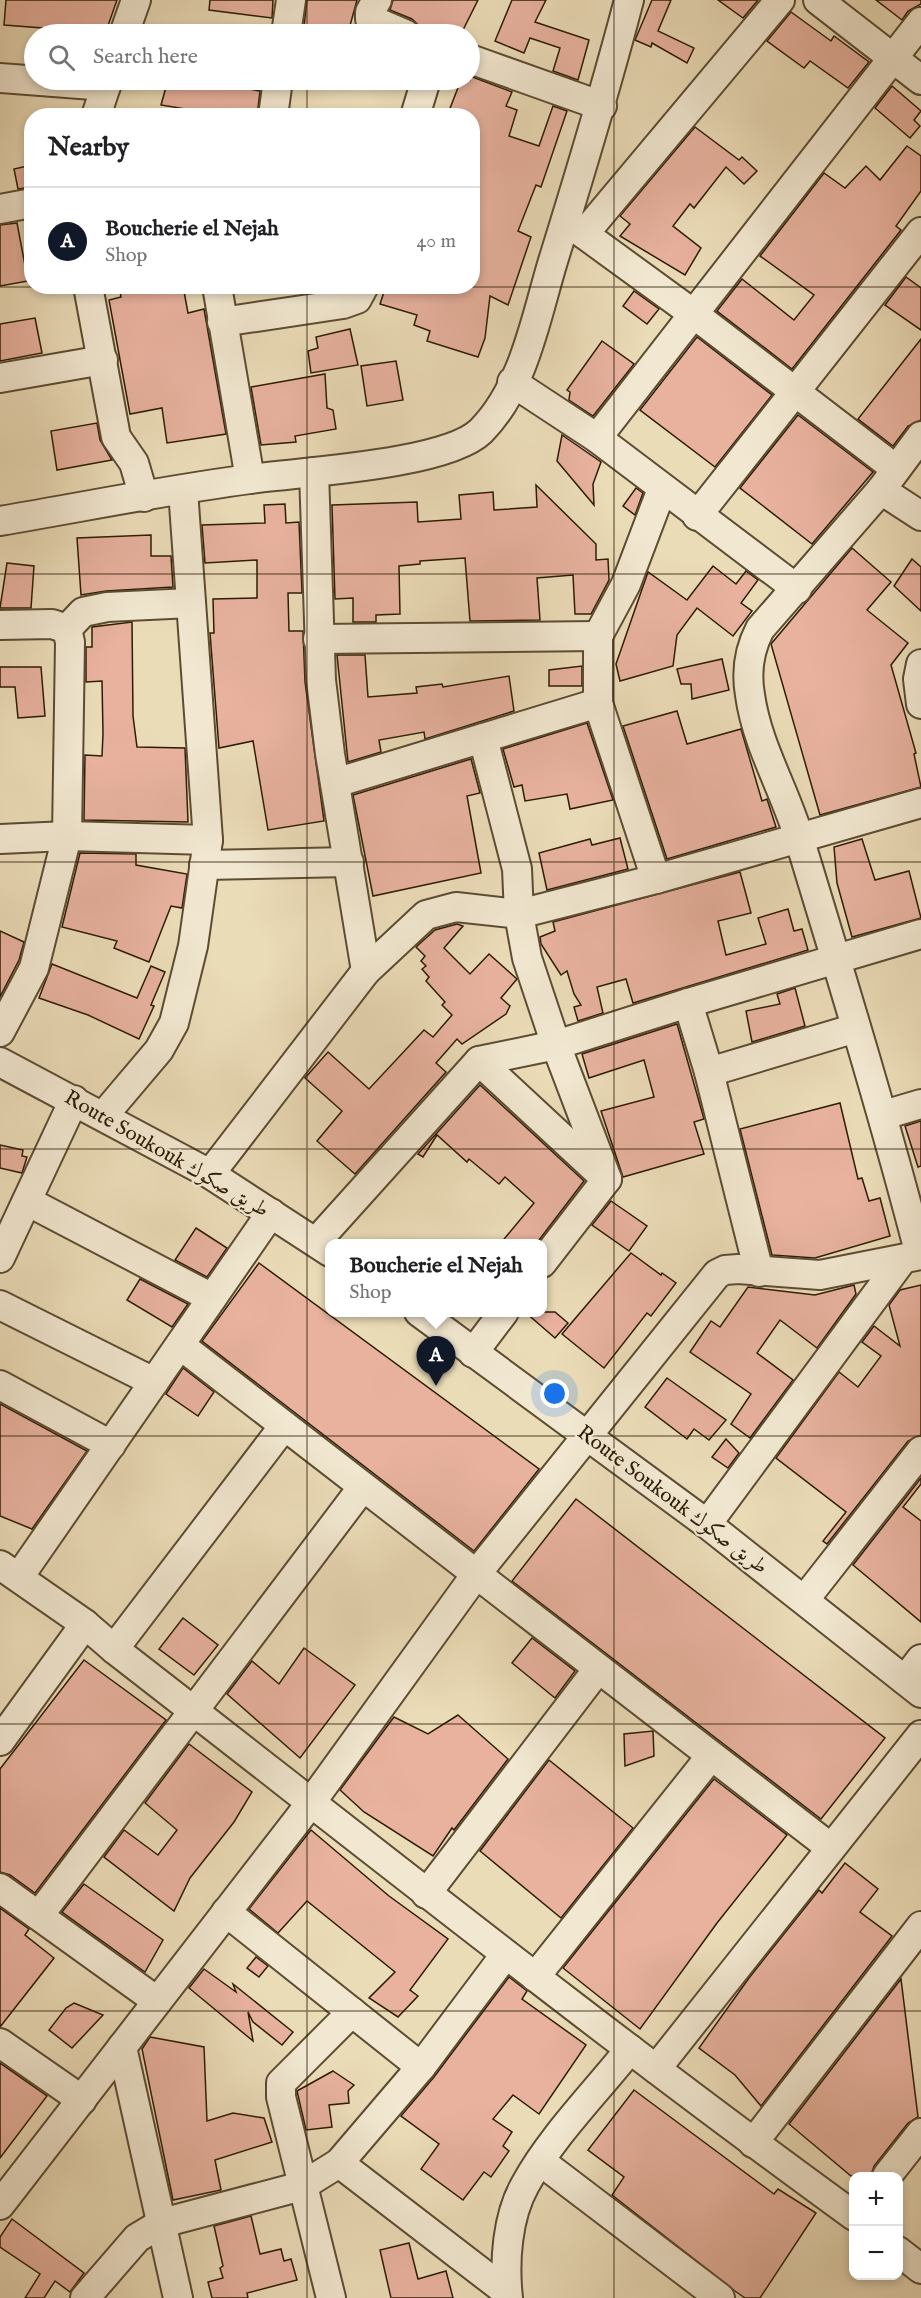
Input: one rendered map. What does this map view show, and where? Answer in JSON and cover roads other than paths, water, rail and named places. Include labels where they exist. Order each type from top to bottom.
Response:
[{"type":"street","points":[[128,24],[136,0]]},
{"type":"street","points":[[287,24],[291,0]]},
{"type":"street","points":[[377,0],[370,12],[370,19],[382,24]]},
{"type":"street","points":[[575,228],[780,0]]},
{"type":"street","points":[[818,0],[921,80]]},
{"type":"street","points":[[0,521],[250,479],[314,472],[429,454],[465,443],[480,431],[496,411],[512,382],[575,228],[602,106],[621,4]]},
{"type":"street","points":[[597,438],[921,22]]},
{"type":"street","points":[[480,63],[602,106]]},
{"type":"street","points":[[0,78],[24,79]]},
{"type":"street","points":[[99,108],[105,90]]},
{"type":"street","points":[[274,108],[277,90]]},
{"type":"street","points":[[417,108],[423,90]]},
{"type":"street","points":[[0,209],[24,204]]},
{"type":"street","points":[[575,228],[695,315],[795,394],[888,480],[921,516]]},
{"type":"street","points":[[698,516],[921,232]]},
{"type":"street","points":[[90,294],[116,438],[134,463],[144,497]]},
{"type":"street","points":[[218,294],[250,479]]},
{"type":"street","points":[[222,322],[343,304],[357,299],[360,294]]},
{"type":"street","points":[[0,378],[102,360]]},
{"type":"street","points":[[512,382],[597,438],[798,589]]},
{"type":"street","points":[[707,1524],[914,1257],[884,1115],[799,837],[756,722],[750,695],[748,670],[753,643],[760,629],[798,589],[888,480],[921,436]]},
{"type":"street","points":[[314,472],[321,680],[335,783],[366,971]]},
{"type":"street","points":[[656,879],[598,703],[598,636],[626,584],[662,489]]},
{"type":"street","points":[[104,1115],[159,1050],[174,1023],[193,946],[206,852],[183,490]]},
{"type":"street","points":[[67,629],[83,612],[107,607],[191,603]]},
{"type":"street","points":[[0,625],[52,624],[67,629]]},
{"type":"street","points":[[0,1032],[34,968],[67,836],[70,642],[67,629]]},
{"type":"street","points":[[318,639],[598,636]]},
{"type":"street","points":[[921,664],[918,689],[921,704]]},
{"type":"street","points":[[335,783],[598,703]]},
{"type":"street","points":[[483,738],[517,869],[519,914],[526,958],[607,1179]]},
{"type":"street","points":[[210,1174],[366,971],[426,915],[456,907],[519,914],[656,879],[921,803]]},
{"type":"street","points":[[0,839],[67,836],[206,852],[349,862]]},
{"type":"street","points":[[330,1239],[479,1061],[556,1045],[688,1003],[836,962],[921,934]]},
{"type":"street","points":[[688,1003],[709,1072],[759,1272]]},
{"type":"street","points":[[709,1072],[856,1028]]},
{"type":"street","points":[[479,1061],[607,1179]]},
{"type":"street","name":"Route Soukouk طريق صكوك","points":[[0,1062],[104,1115],[210,1174],[323,1247]]},
{"type":"street","points":[[3,1243],[27,1201],[74,1100]]},
{"type":"street","points":[[884,1115],[921,1104]]},
{"type":"street","points":[[547,1258],[607,1179]]},
{"type":"street","points":[[27,1201],[212,1298]]},
{"type":"street","points":[[271,1213],[111,1445],[9,1571],[85,1624],[426,1894],[753,2143],[849,2212]]},
{"type":"street","points":[[0,2205],[310,1804],[477,1573],[717,1274],[725,1270],[820,1275],[914,1257]]},
{"type":"street","points":[[0,1305],[154,1382]]},
{"type":"street","name":"Route Soukouk طريق صكوك","points":[[426,1317],[588,1434],[806,1599],[916,1677]]},
{"type":"street","points":[[473,1353],[500,1317]]},
{"type":"street","points":[[180,1346],[831,1848]]},
{"type":"street","points":[[0,1385],[111,1445]]},
{"type":"street","points":[[114,1649],[284,1426]]},
{"type":"street","points":[[806,1599],[921,1451]]},
{"type":"street","points":[[40,1914],[362,1488]]},
{"type":"street","points":[[0,1741],[85,1624]]},
{"type":"street","points":[[426,1894],[598,1669]]},
{"type":"street","points":[[656,2069],[921,1735]]},
{"type":"street","points":[[535,1977],[711,1756]]},
{"type":"street","points":[[0,1888],[40,1914],[157,2001]]},
{"type":"street","points":[[226,1912],[421,2067]]},
{"type":"street","points":[[753,2143],[921,1926]]},
{"type":"street","points":[[85,2298],[137,2238],[162,2223],[302,2186],[339,2163],[421,2067],[506,1955]]},
{"type":"street","points":[[332,2298],[280,2097],[280,2083],[352,2012]]},
{"type":"street","points":[[0,2043],[82,2100]]},
{"type":"street","points":[[122,2047],[178,2298]]},
{"type":"street","points":[[508,2295],[507,2252],[514,2215],[524,2186],[540,2161],[630,2049]]},
{"type":"street","points":[[890,2172],[921,2133]]},
{"type":"street","points":[[540,2161],[720,2298]]},
{"type":"street","points":[[339,2163],[508,2295]]},
{"type":"street","points":[[903,2255],[921,2269]]},
{"type":"place","name":"Boucherie el Nejah","points":[[436,1386]]}]
